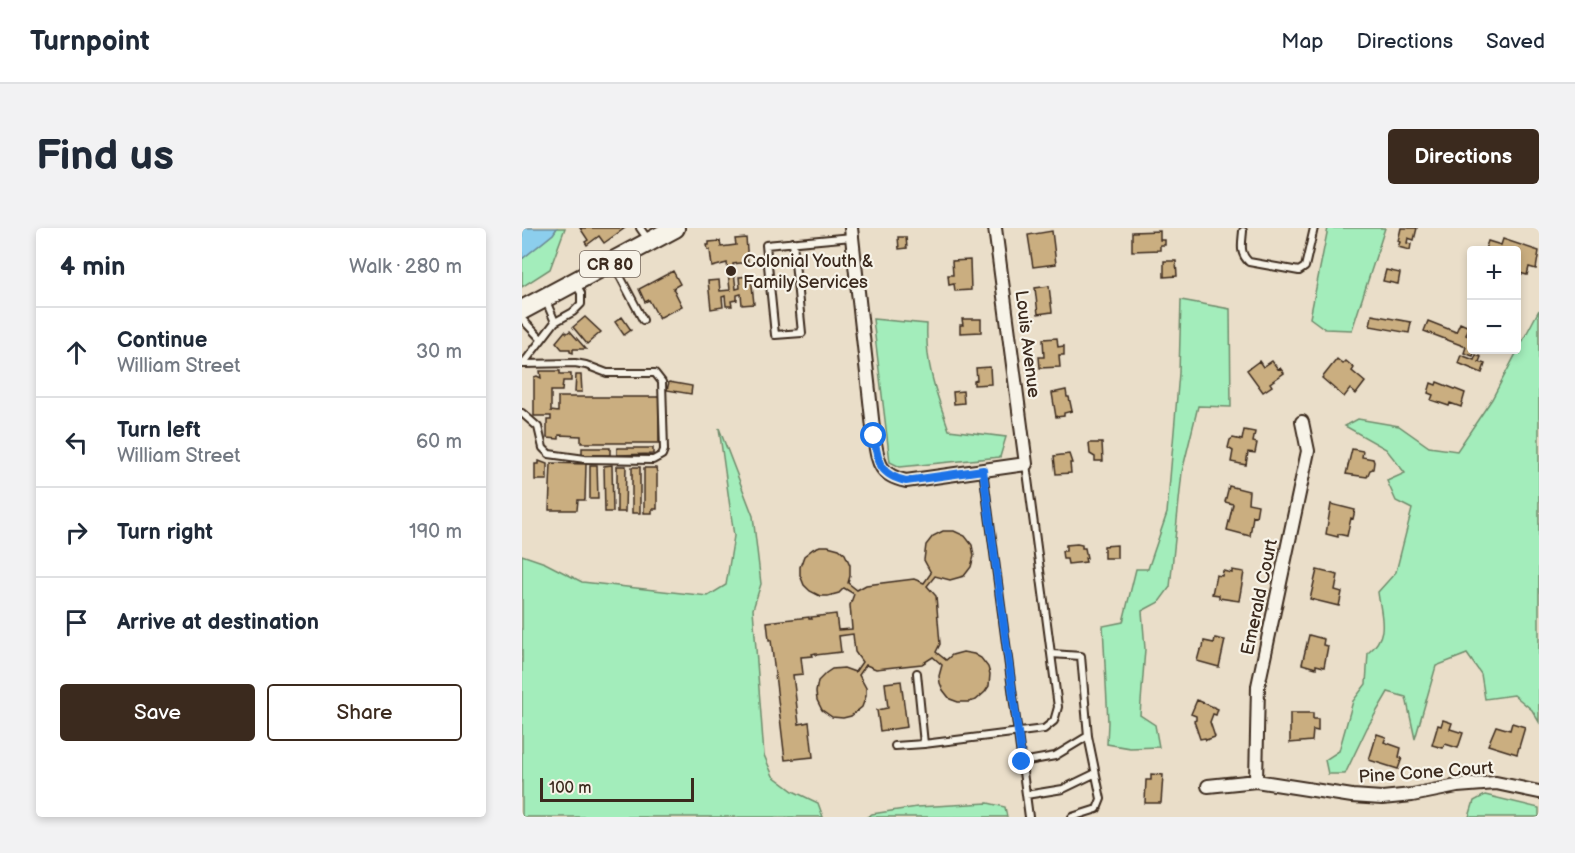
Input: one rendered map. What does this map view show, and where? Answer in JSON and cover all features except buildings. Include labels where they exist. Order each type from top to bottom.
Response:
[{"type":"main road","name":"CR 80","points":[[522,310],[612,262],[644,235],[674,228]]},
{"type":"street","name":"Louis Avenue","points":[[995,228],[1026,464]]},
{"type":"street","points":[[852,232],[874,436],[879,464],[884,471],[894,478],[906,481],[1026,464]]},
{"type":"street","name":"Emerald Court","points":[[1256,781],[1258,686],[1308,451],[1302,422]]},
{"type":"street","name":"Pine Cone Court","points":[[1208,786],[1256,781],[1352,796],[1382,798],[1457,786],[1496,783],[1539,792]]},
{"type":"lane","points":[[1243,231],[1241,251],[1249,262],[1299,271],[1305,267],[1314,228]]},
{"type":"lane","points":[[793,242],[802,333],[775,335],[766,245],[852,232]]},
{"type":"lane","points":[[612,262],[643,320]]},
{"type":"lane","points":[[523,364],[555,322],[573,312],[581,304],[581,293],[575,282]]},
{"type":"lane","points":[[545,298],[555,322]]},
{"type":"lane","points":[[522,319],[541,339]]},
{"type":"lane","points":[[522,413],[538,427],[543,448],[549,454],[585,459],[653,460],[662,455],[664,450],[662,382],[655,373],[606,373],[575,363],[523,364]]},
{"type":"lane","points":[[895,746],[1018,734],[1044,729],[1054,721],[1058,707],[1026,464]]},
{"type":"lane","points":[[983,470],[1029,817]]},
{"type":"lane","points":[[1052,654],[1081,656],[1088,736],[1096,769],[1094,774],[1101,799],[1096,809],[1072,817]]},
{"type":"lane","points":[[917,673],[924,744]]},
{"type":"lane","points":[[1022,762],[1054,756],[1088,736]]},
{"type":"lane","points":[[1026,795],[1063,789],[1094,774]]},
{"type":"green space","points":[[557,228],[565,228],[550,269],[522,287],[522,259],[553,234]]},
{"type":"green space","points":[[1328,228],[1385,228],[1352,330],[1325,329],[1310,318]]},
{"type":"green space","points":[[1181,300],[1230,309],[1231,407],[1198,406],[1182,472],[1170,587],[1159,602],[1142,611],[1145,649],[1140,715],[1155,725],[1159,747],[1130,748],[1107,744],[1103,626],[1123,622],[1136,569],[1148,569],[1167,513],[1179,373]]},
{"type":"green space","points":[[1539,310],[1539,722],[1532,710],[1514,695],[1485,699],[1481,674],[1467,654],[1436,666],[1415,739],[1406,697],[1388,692],[1367,728],[1345,774],[1328,774],[1325,760],[1339,751],[1353,701],[1366,684],[1368,653],[1375,646],[1382,632],[1378,592],[1396,572],[1412,509],[1396,501],[1387,481],[1405,473],[1386,449],[1345,426],[1358,419],[1399,426],[1429,447],[1457,451],[1492,399],[1516,354],[1521,354],[1521,344]]},
{"type":"green space","points":[[873,319],[927,324],[930,365],[949,430],[1006,437],[1000,457],[900,467],[890,462]]},
{"type":"green space","points":[[719,428],[753,516],[761,584],[753,609],[764,755],[773,776],[793,791],[818,803],[823,817],[522,817],[522,555],[545,563],[582,582],[708,596],[726,585],[734,536]]},
{"type":"green space","points":[[1485,795],[1539,808],[1539,817],[1469,817],[1474,801]]},
{"type":"green space","points":[[988,803],[1005,807],[1007,817],[867,817],[872,814],[917,807]]},
{"type":"water","points":[[522,228],[557,228],[553,234],[522,259]]},
{"type":"place","name":"Colonial Youth & Family Services","points":[[731,271]]},
{"type":"route","points":[[874,436],[879,464],[894,478],[906,481],[983,470],[1022,762]]}]
